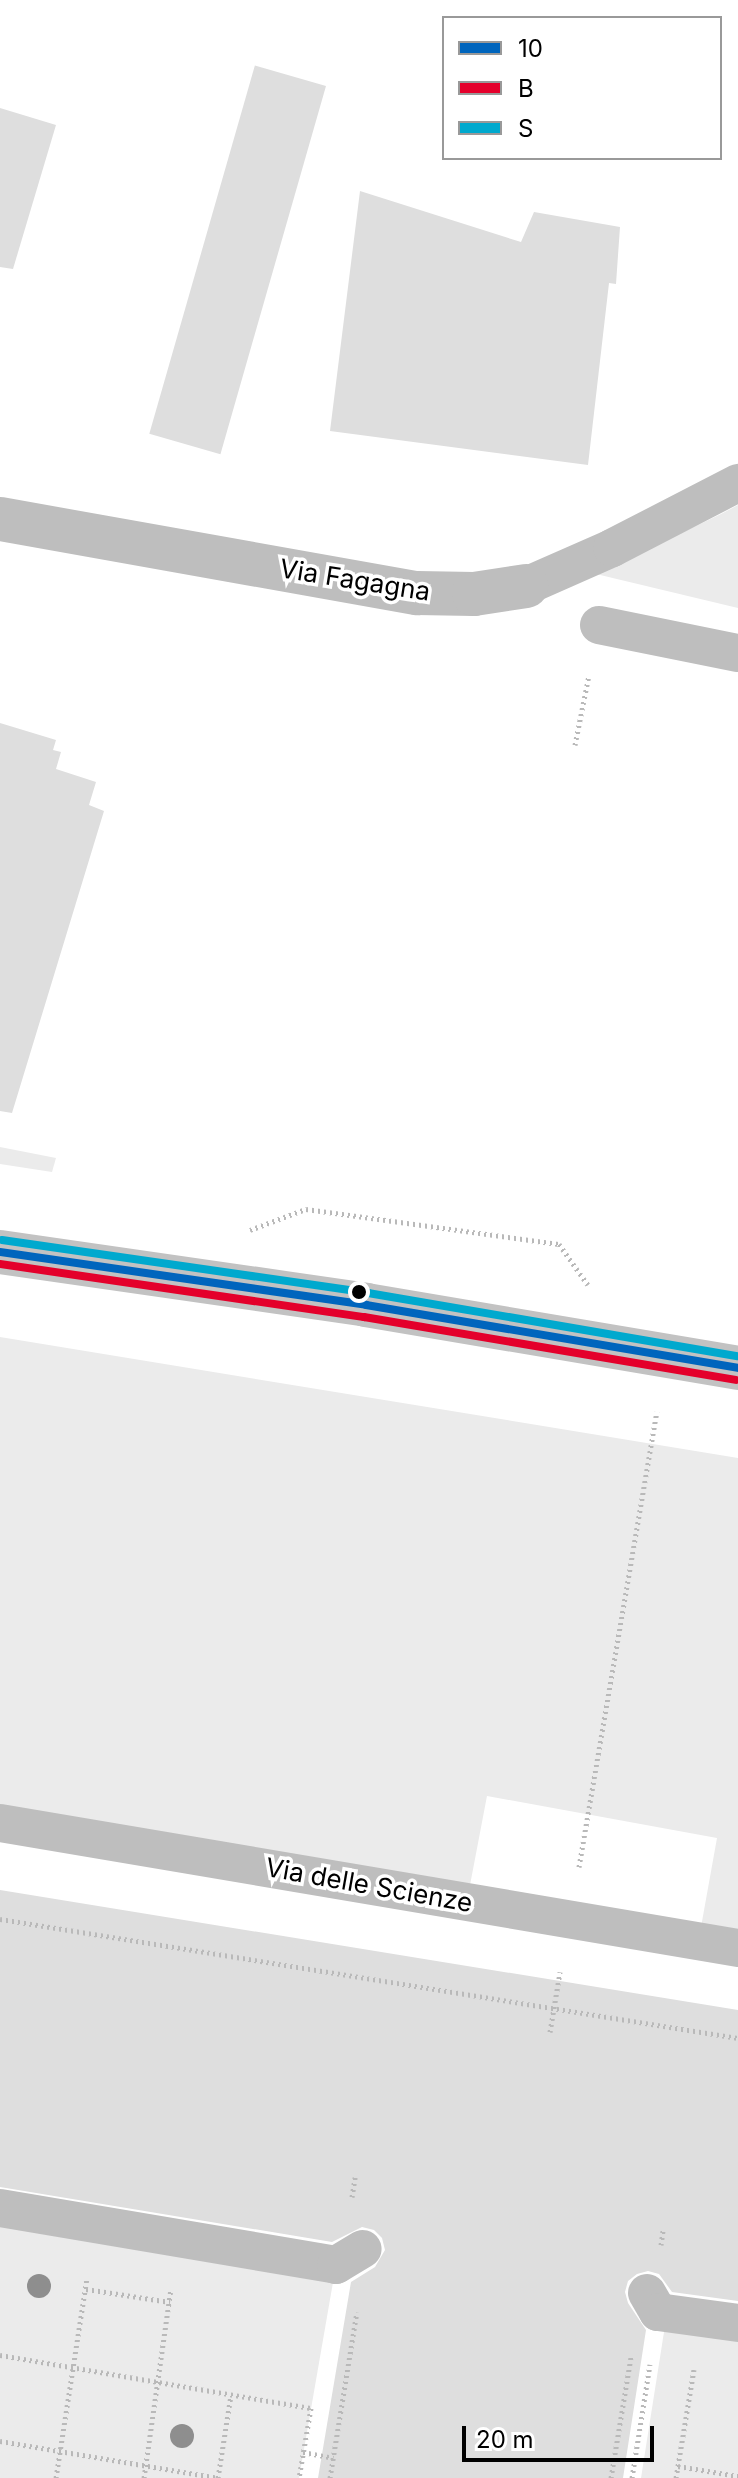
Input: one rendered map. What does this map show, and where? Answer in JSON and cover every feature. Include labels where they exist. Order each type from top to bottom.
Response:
[{"type":"street","name":"Via Fagagna","points":[[0,519],[417,593],[474,594],[526,586]]},
{"type":"street","points":[[0,1252],[366,1305],[738,1368]]},
{"type":"lane","name":"Via Fagagna","points":[[526,586],[612,548],[738,483]]},
{"type":"lane","points":[[599,625],[738,653]]},
{"type":"lane","name":"Via delle Scienze","points":[[0,1823],[738,1948]]},
{"type":"lane","points":[[0,2208],[336,2265],[363,2249]]},
{"type":"lane","points":[[647,2293],[658,2312],[738,2323]]},
{"type":"path","points":[[575,745],[599,625]]},
{"type":"path","points":[[236,1236],[306,1209],[559,1244],[591,1289]]},
{"type":"path","points":[[550,2032],[657,1411]]},
{"type":"path","points":[[0,1919],[738,2038]]},
{"type":"path","points":[[56,2478],[96,2225]]},
{"type":"path","points":[[144,2478],[179,2239]]},
{"type":"path","points":[[86,2289],[170,2302]]},
{"type":"path","points":[[676,2478],[696,2354]]},
{"type":"path","points":[[0,2355],[311,2408],[299,2478]]},
{"type":"path","points":[[632,2478],[647,2383]]},
{"type":"path","points":[[0,2441],[218,2478],[231,2395]]},
{"type":"path","points":[[303,2452],[333,2458]]},
{"type":"path","points":[[678,2466],[738,2476]]},
{"type":"shaded area","points":[[738,505],[738,608],[596,574],[721,514]]},
{"type":"shaded area","points":[[0,1147],[56,1158],[52,1172],[0,1164]]},
{"type":"shaded area","points":[[0,1337],[738,1458],[738,1933],[701,1927],[717,1838],[487,1796],[470,1885],[0,1805]]},
{"type":"shaded area","points":[[0,2208],[336,2265],[299,2478],[0,2478]]},
{"type":"shaded area","points":[[667,2313],[738,2323],[738,2478],[641,2478]]},
{"type":"building","points":[[255,66],[326,86],[220,454],[149,434]]},
{"type":"building","points":[[0,108],[56,125],[13,269],[0,267]]},
{"type":"building","points":[[360,191],[521,242],[534,212],[620,227],[616,284],[609,283],[588,465],[330,431]]},
{"type":"building","points":[[0,723],[56,740],[53,750],[61,752],[56,769],[96,782],[89,805],[104,811],[12,1113],[0,1111]]},
{"type":"building","points":[[0,1890],[738,2010],[738,2301],[672,2292],[659,2274],[648,2271],[628,2281],[625,2292],[628,2303],[646,2330],[623,2478],[318,2478],[351,2282],[375,2267],[385,2250],[382,2238],[374,2230],[362,2227],[332,2242],[0,2187]]},
{"type":"transit line","name":"S","points":[[2,1240],[368,1293],[738,1356]]},
{"type":"transit line","name":"10","points":[[0,1252],[366,1305],[738,1368]]},
{"type":"transit line","name":"B","points":[[0,1264],[364,1317],[736,1380]]}]
